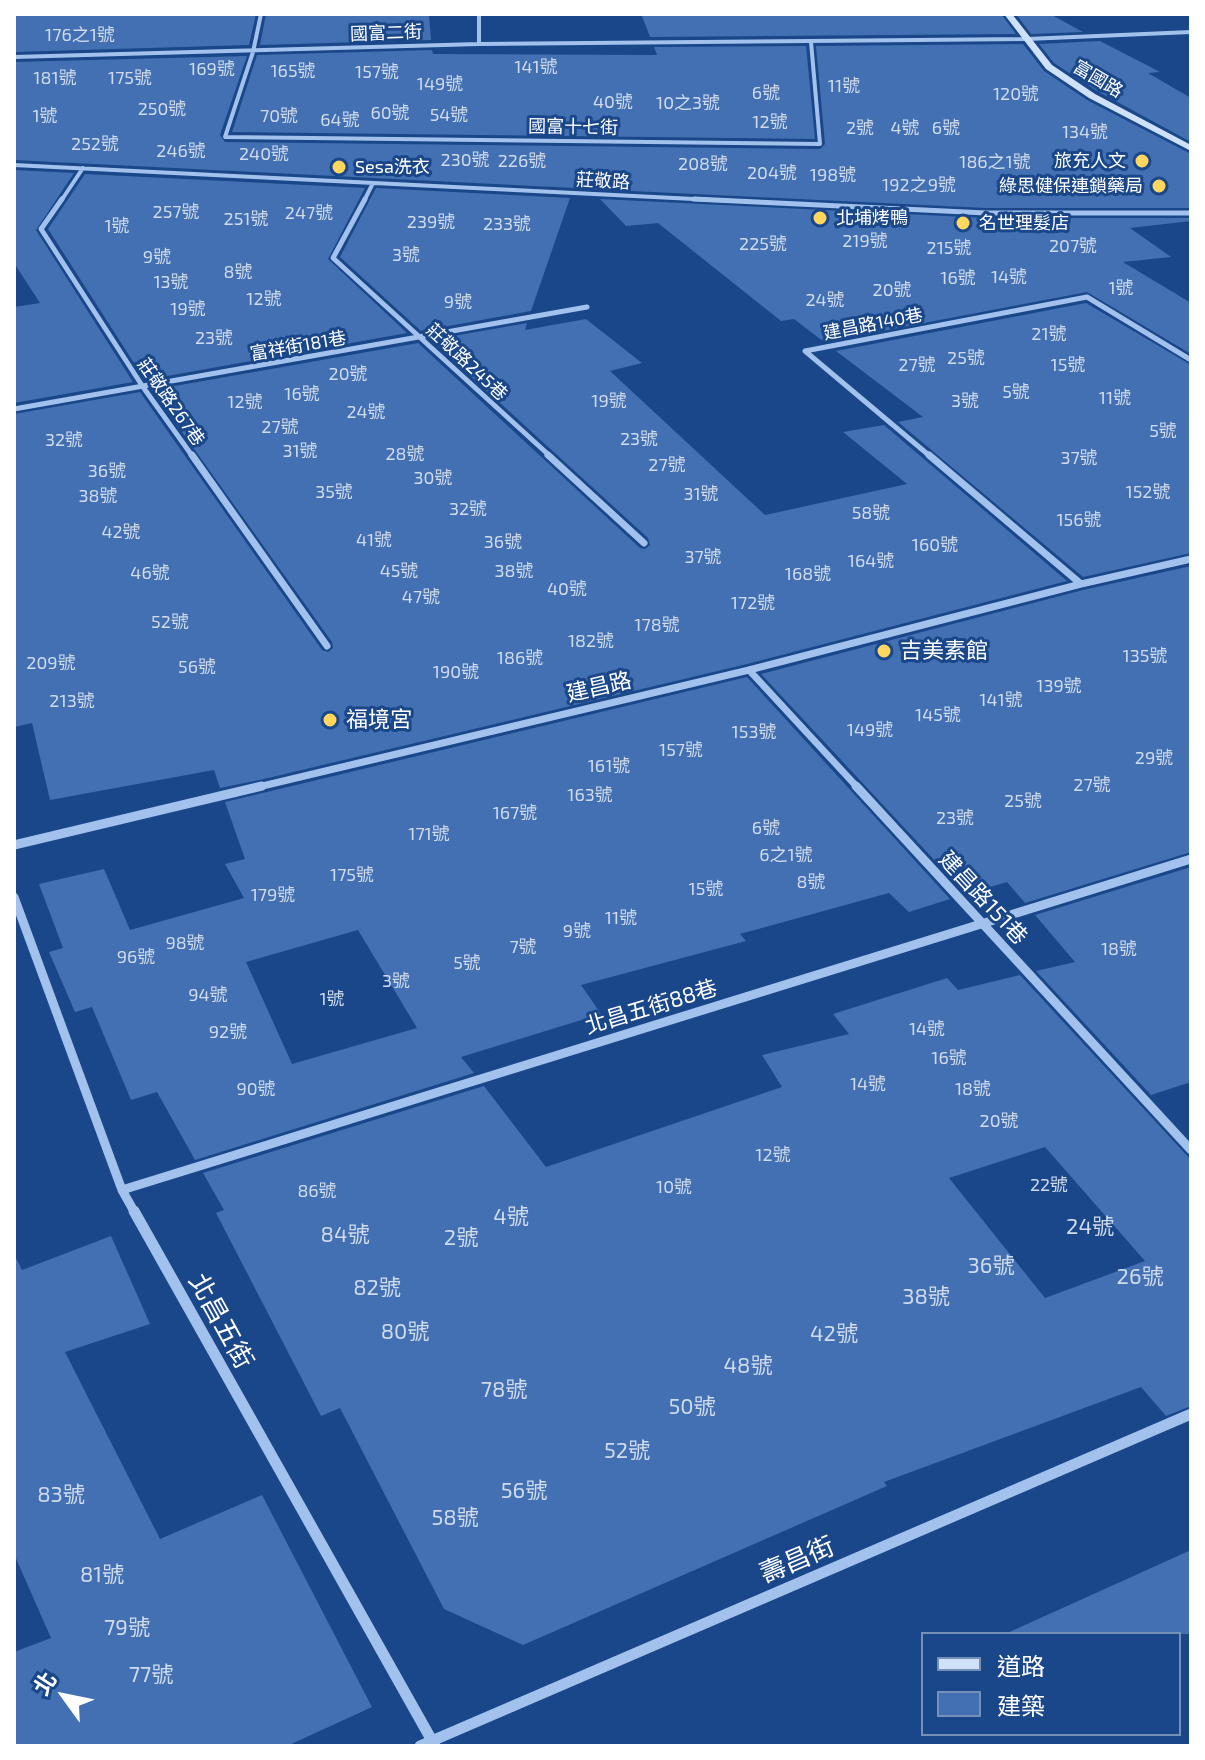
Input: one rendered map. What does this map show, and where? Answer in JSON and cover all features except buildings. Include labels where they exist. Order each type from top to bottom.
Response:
[{"type":"street","points":[[253,52],[261,14]]},
{"type":"street","points":[[479,14],[479,44]]},
{"type":"street","name":"富國路","points":[[1008,14],[1049,67],[1092,96],[1191,148]]},
{"type":"street","name":"國富二街","points":[[14,57],[479,44],[1027,39],[1191,32]]},
{"type":"street","name":"國富十七街","points":[[253,52],[225,137],[820,144],[811,42]]},
{"type":"street","name":"莊敬路","points":[[14,165],[986,213],[1191,213]]},
{"type":"street","name":"莊敬路267巷","points":[[83,168],[41,229],[143,387],[327,646]]},
{"type":"street","name":"莊敬路245巷","points":[[372,185],[333,258],[644,543]]},
{"type":"street","name":"建昌路140巷","points":[[1081,584],[805,351],[1087,297],[1191,360]]},
{"type":"street","name":"富祥街181巷","points":[[14,409],[587,307]]},
{"type":"street","name":"建昌路","points":[[14,845],[749,670],[1081,584],[1191,559]]},
{"type":"street","name":"建昌路151巷","points":[[749,670],[1191,1150]]},
{"type":"street","name":"北昌五街88巷","points":[[122,1190],[1191,859]]},
{"type":"street","name":"北昌五街","points":[[14,897],[122,1190],[429,1744]]},
{"type":"street","name":"壽昌街","points":[[429,1744],[1191,1414]]},
{"type":"place","name":"旅充人文","points":[[1142,161]]},
{"type":"place","name":"Sesa洗衣","points":[[339,167]]},
{"type":"place","name":"綠思健保連鎖藥局","points":[[1159,186]]},
{"type":"place","name":"北埔烤鴨","points":[[820,218]]},
{"type":"place","name":"名世理髮店","points":[[963,223]]},
{"type":"place","name":"吉美素館","points":[[884,651]]},
{"type":"place","name":"福境宮","points":[[330,720]]}]
